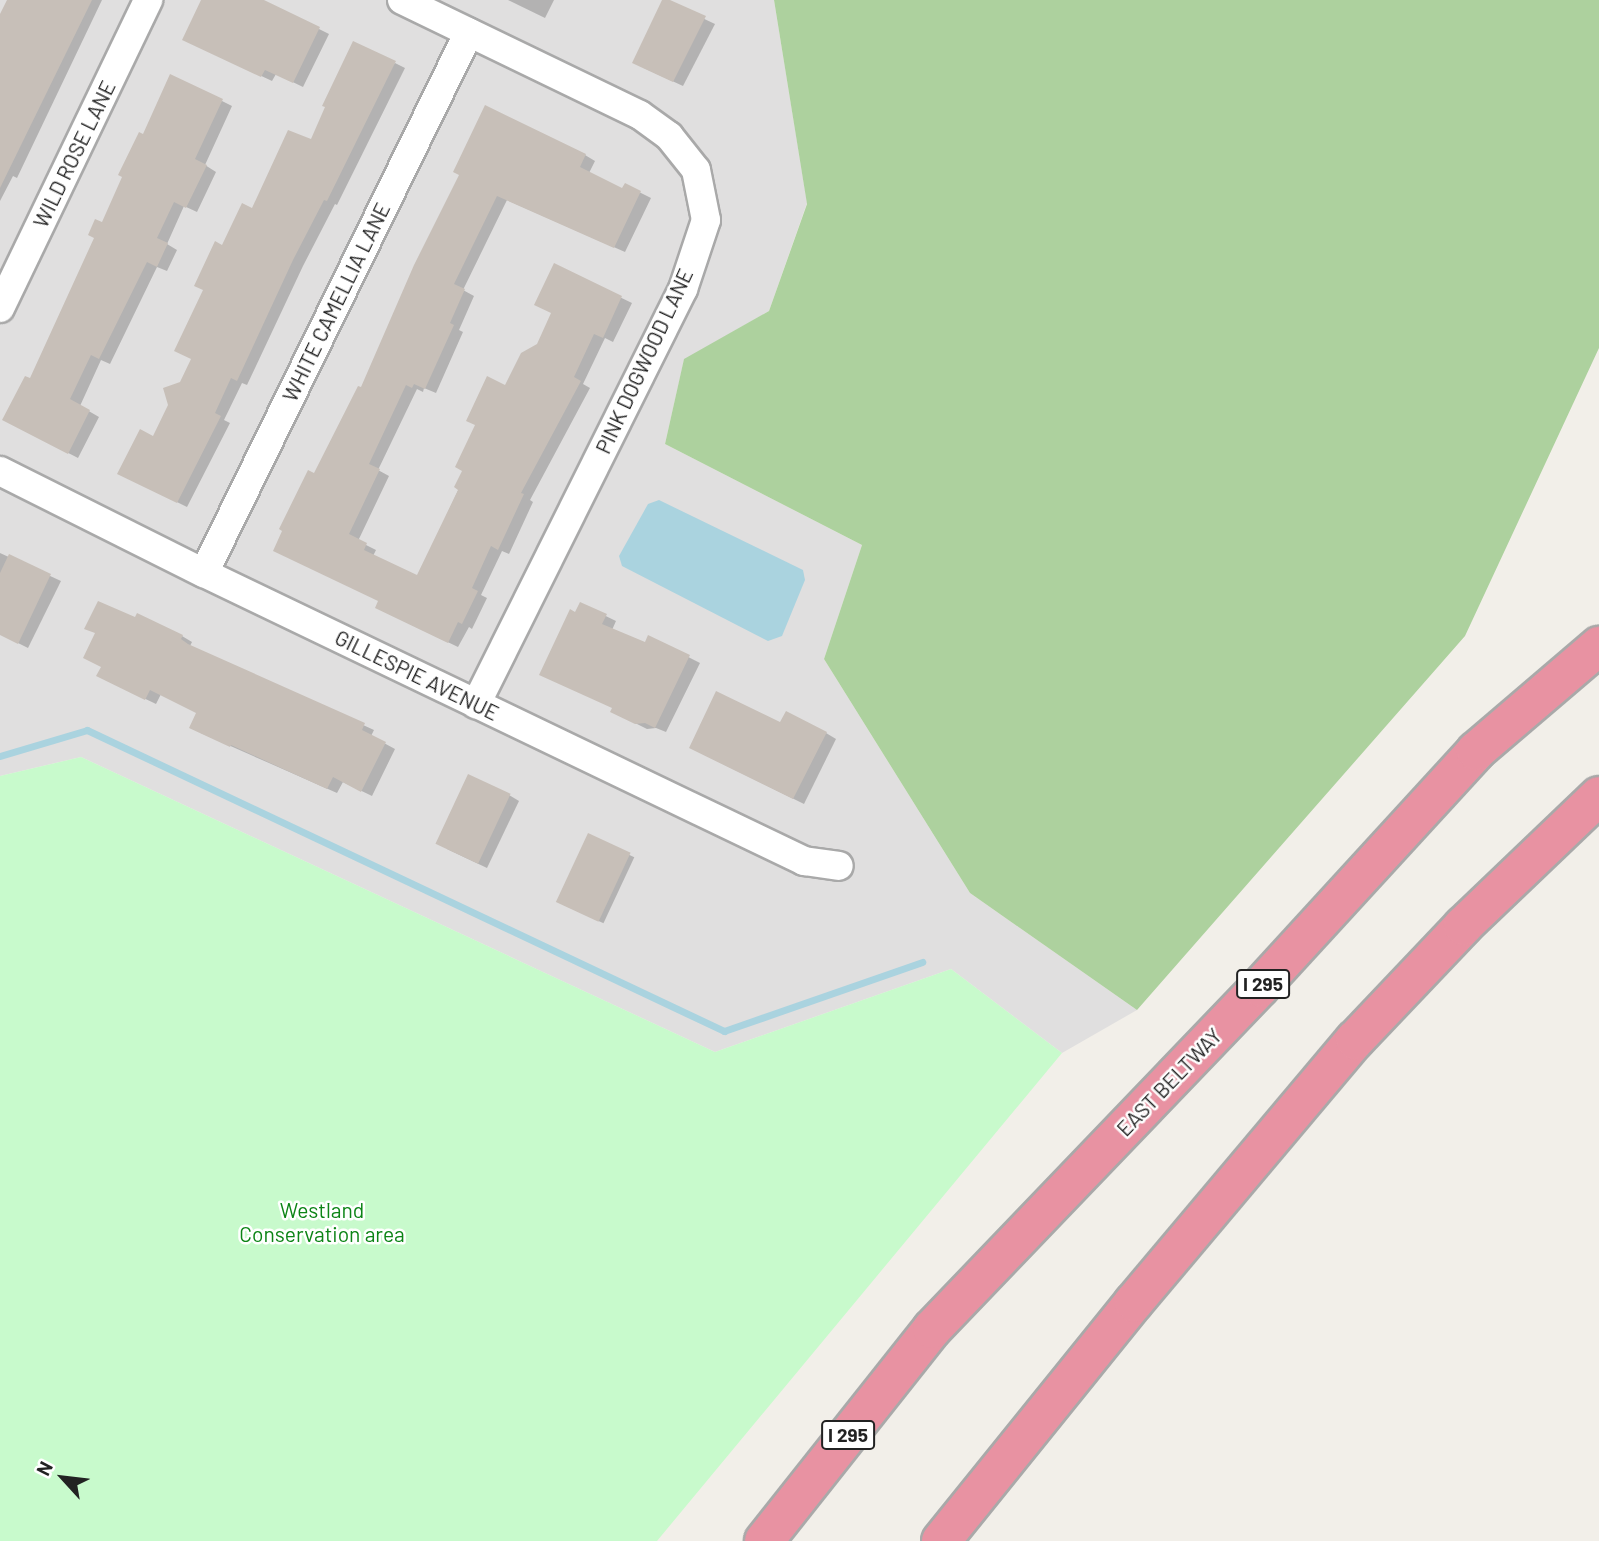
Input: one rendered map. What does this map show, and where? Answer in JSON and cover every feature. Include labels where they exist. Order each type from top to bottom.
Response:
[{"type":"highway","name":"EAST BELTWAY","points":[[764,1541],[932,1329],[1260,987],[1476,751],[1599,646]]},
{"type":"highway","points":[[941,1541],[1134,1302],[1364,1031],[1463,926],[1599,796]]},
{"type":"highway","points":[[974,1541],[1068,1409],[1134,1302]]},
{"type":"highway","points":[[751,1541],[932,1329]]},
{"type":"street","name":"WILD ROSE LANE","points":[[0,308],[148,0]]},
{"type":"street","name":"PINK DOGWOOD LANE","points":[[402,0],[634,111],[669,136],[696,170],[706,220],[682,289],[476,704]]},
{"type":"street","name":"WHITE CAMELLIA LANE","points":[[204,573],[469,32]]},
{"type":"street","name":"GILLESPIE AVENUE","points":[[0,471],[204,573],[804,861],[839,866]]},
{"type":"shaded area","points":[[0,0],[774,0],[807,203],[769,311],[684,360],[665,444],[862,545],[824,659],[970,893],[1137,1010],[1062,1053],[951,969],[715,1052],[81,757],[0,776]]},
{"type":"green space","points":[[774,0],[1599,0],[1599,348],[1465,636],[1137,1010],[970,893],[824,659],[862,545],[665,444],[684,359],[769,311],[807,204]]},
{"type":"green space","name":"Westland Conservation area","points":[[81,757],[715,1052],[951,969],[1062,1053],[657,1541],[0,1541],[0,776]]},
{"type":"water","points":[[659,500],[803,570],[805,580],[782,636],[768,641],[622,566],[619,556],[648,504]]},
{"type":"building","points":[[7,0],[92,0],[0,188],[0,14]]},
{"type":"building","points":[[201,0],[264,0],[320,27],[293,83],[265,70],[261,77],[182,40]]},
{"type":"building","points":[[662,0],[670,0],[706,16],[673,82],[632,63]]},
{"type":"building","points":[[353,41],[396,61],[327,201],[324,200],[293,260],[237,381],[231,378],[215,413],[221,416],[177,503],[117,474],[140,429],[153,436],[168,405],[163,388],[180,382],[191,359],[174,351],[203,290],[194,286],[215,241],[222,245],[242,203],[252,208],[288,130],[311,139],[325,107],[322,106]]},
{"type":"building","points":[[170,74],[223,99],[195,159],[207,165],[186,208],[174,202],[157,238],[168,243],[157,267],[147,262],[99,359],[91,355],[70,399],[90,410],[68,454],[2,420],[25,376],[30,378],[94,238],[88,235],[95,219],[102,222],[122,177],[118,175],[139,132],[143,134]]},
{"type":"building","points":[[485,105],[586,154],[580,167],[622,188],[625,183],[641,191],[614,248],[497,196],[454,284],[465,289],[450,323],[454,325],[425,389],[414,384],[412,388],[406,385],[369,464],[380,469],[349,534],[367,543],[364,550],[417,575],[458,490],[454,487],[462,471],[455,467],[475,425],[466,421],[487,376],[505,385],[521,353],[537,344],[551,313],[534,305],[554,263],[622,296],[603,338],[594,334],[574,377],[581,381],[521,493],[524,494],[498,550],[491,546],[472,588],[478,591],[462,624],[458,622],[448,643],[375,608],[378,601],[273,551],[282,531],[279,529],[308,470],[314,473],[358,386],[361,387],[414,265],[459,175],[453,172]]},
{"type":"building","points":[[9,554],[51,574],[18,644],[0,635],[0,573]]},
{"type":"building","points":[[98,601],[135,617],[137,613],[183,635],[181,639],[188,644],[365,723],[362,730],[386,742],[361,792],[333,777],[327,789],[231,745],[230,747],[189,728],[196,713],[150,690],[145,700],[96,676],[101,667],[83,658],[95,633],[84,629]]},
{"type":"building","points":[[580,602],[607,614],[602,624],[645,642],[648,635],[690,655],[655,728],[645,723],[635,724],[610,712],[612,708],[539,675],[570,609],[575,612]]},
{"type":"building","points":[[716,691],[780,722],[786,711],[827,732],[793,799],[689,748]]},
{"type":"building","points":[[468,774],[511,794],[478,864],[435,844]]},
{"type":"building","points":[[588,833],[631,853],[598,922],[556,902]]},
{"type":"waterway","points":[[0,756],[87,730],[724,1031],[922,962]]}]
